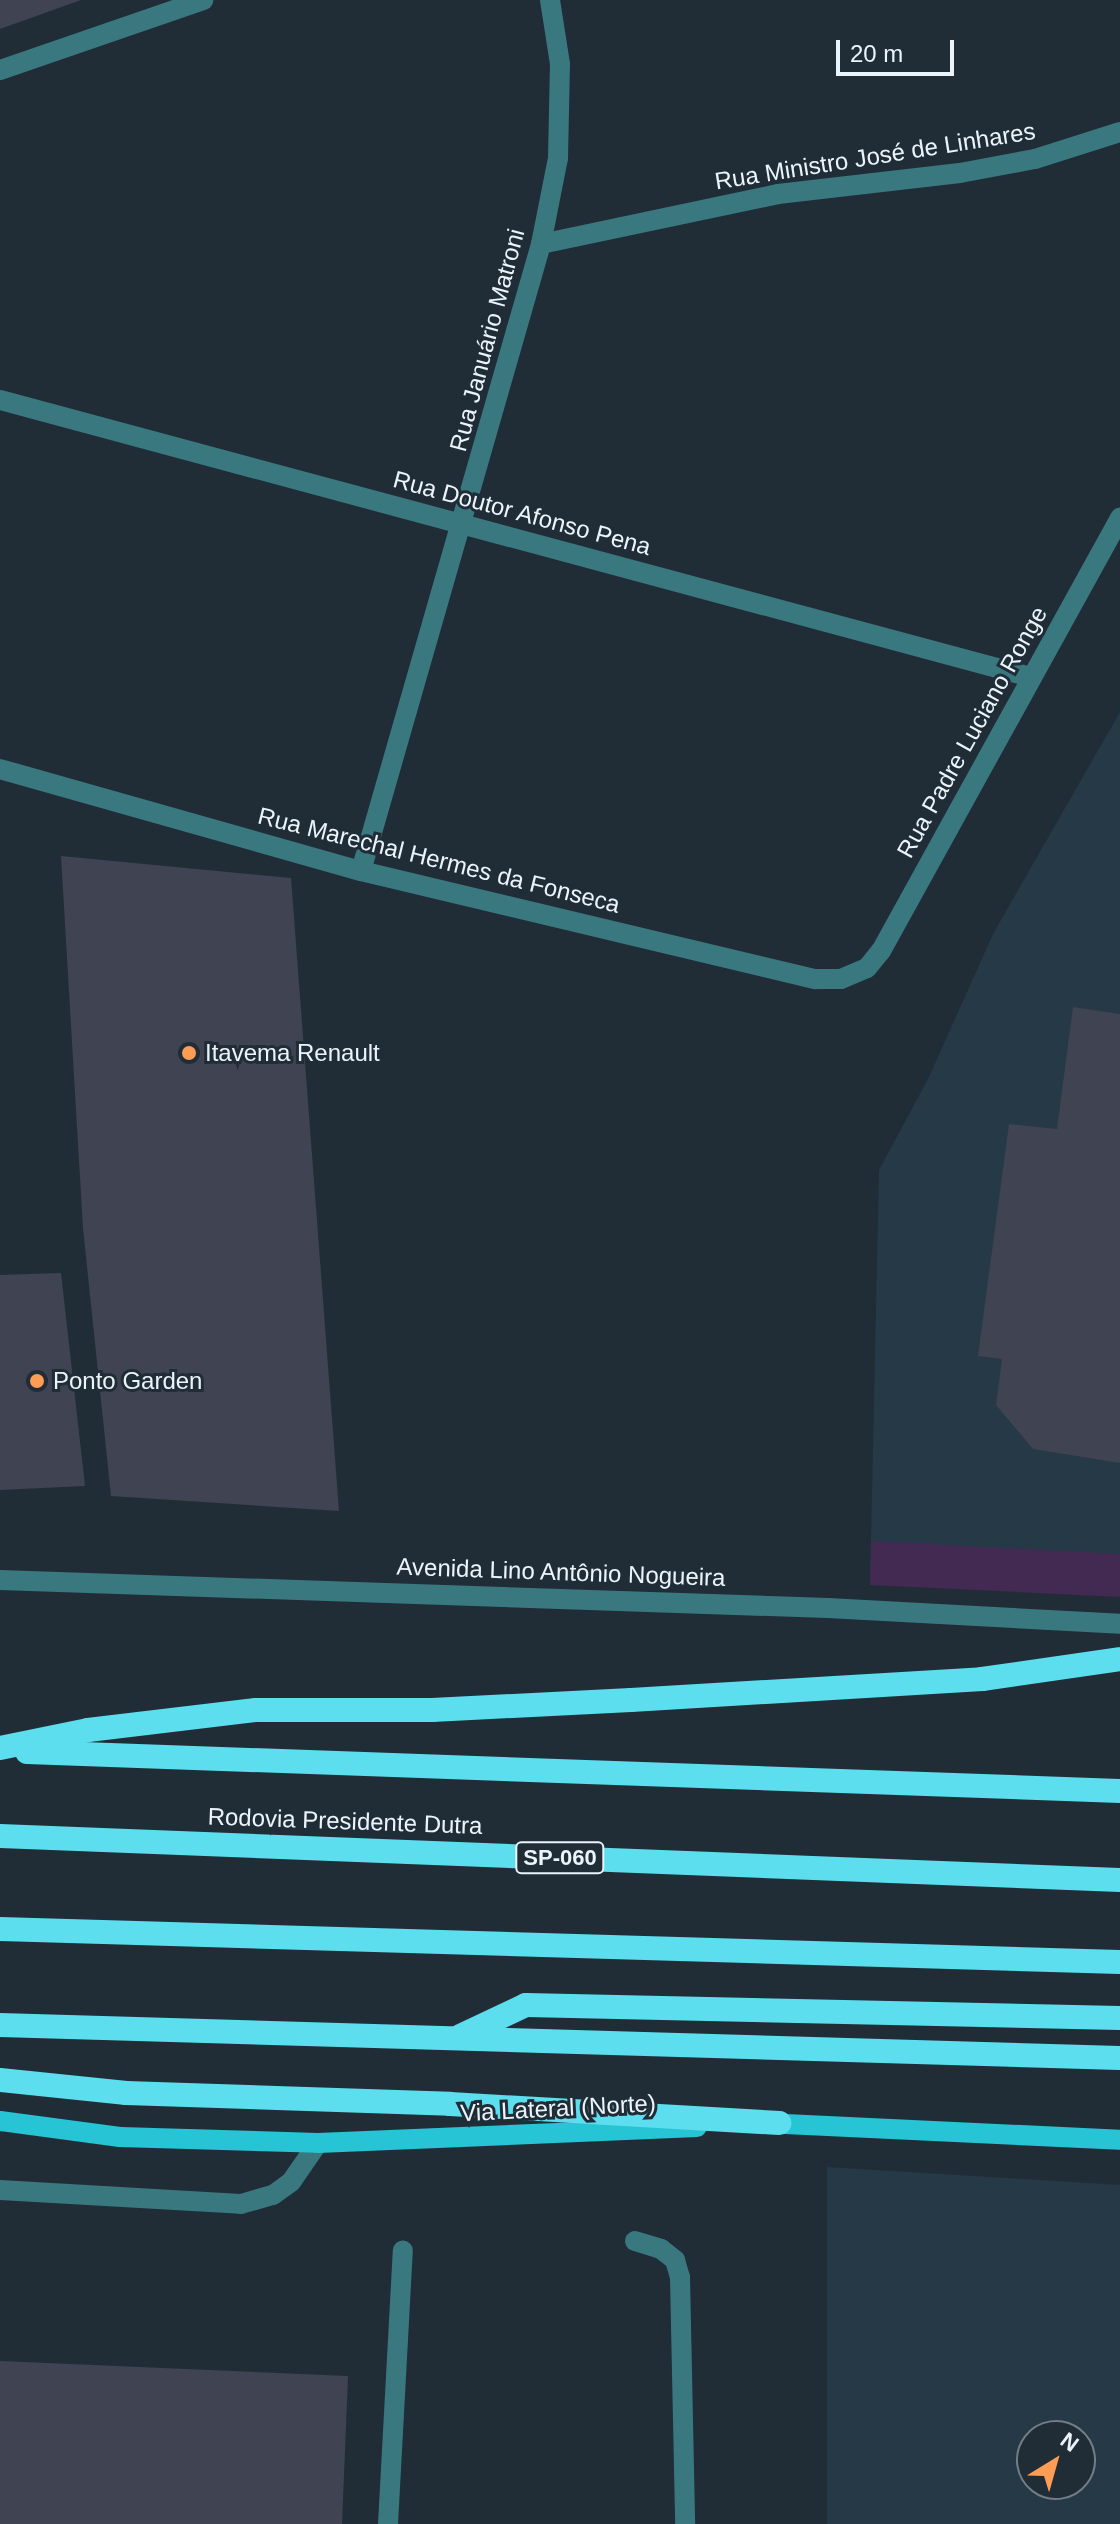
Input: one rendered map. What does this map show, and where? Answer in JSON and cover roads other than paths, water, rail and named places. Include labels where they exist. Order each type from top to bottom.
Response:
[{"type":"highway","points":[[0,1750],[88,1730],[256,1710],[432,1710],[982,1679],[1120,1659]]},
{"type":"highway","points":[[0,1750],[1120,1791]]},
{"type":"highway","name":"Rodovia Presidente Dutra","points":[[0,1836],[1120,1880]]},
{"type":"highway","points":[[0,1929],[1120,1962]]},
{"type":"highway","points":[[454,2039],[526,2005],[1120,2018]]},
{"type":"highway","points":[[0,2025],[1120,2058]]},
{"type":"highway","points":[[0,2080],[126,2093],[450,2104],[779,2123]]},
{"type":"main road","name":"Via Lateral (Norte)","points":[[0,2121],[120,2137],[318,2143],[779,2123],[1120,2140]]},
{"type":"street","points":[[0,70],[203,0]]},
{"type":"street","name":"Rua Januário Matroni","points":[[361,871],[541,244],[558,158],[560,64],[550,0]]},
{"type":"street","name":"Rua Ministro José de Linhares","points":[[541,244],[778,194],[960,173],[1035,159],[1120,132]]},
{"type":"street","name":"Rua Doutor Afonso Pena","points":[[0,400],[1031,677]]},
{"type":"street","name":"Rua Padre Luciano Ronge","points":[[867,968],[896,926],[1120,518]]},
{"type":"street","name":"Rua Marechal Hermes da Fonseca","points":[[0,769],[361,871],[815,979],[841,979],[867,968]]},
{"type":"street","name":"Avenida Lino Antônio Nogueira","points":[[0,1580],[828,1608],[1120,1624]]},
{"type":"street","points":[[0,2190],[241,2204],[273,2195],[291,2182],[318,2143]]},
{"type":"street","points":[[635,2241],[661,2249],[675,2260],[680,2277],[685,2524]]},
{"type":"street","points":[[388,2524],[403,2250]]},
{"type":"place","name":"Itavema Renault","points":[[189,1053]]},
{"type":"place","name":"Ponto Garden","points":[[37,1381]]}]
